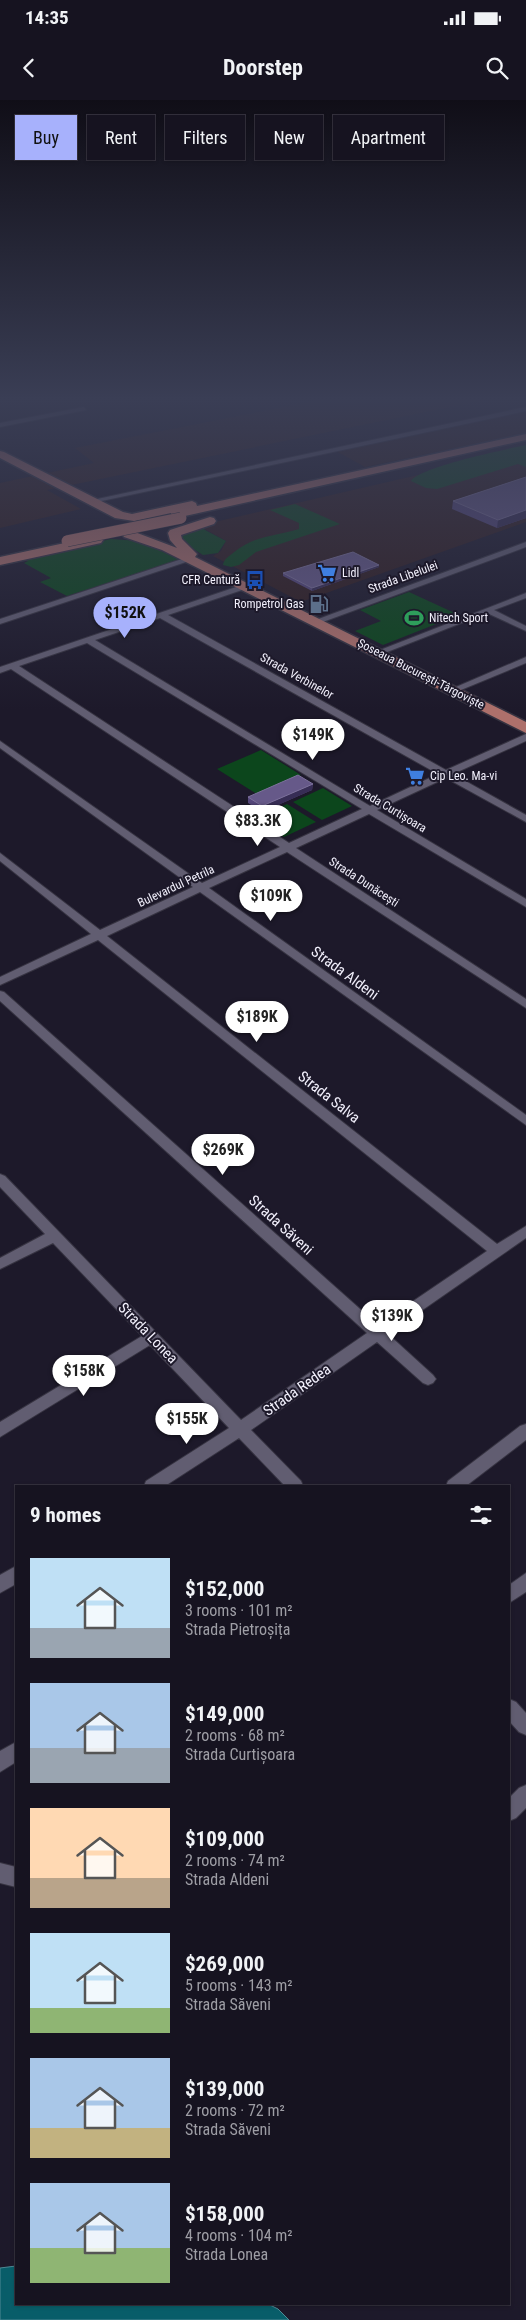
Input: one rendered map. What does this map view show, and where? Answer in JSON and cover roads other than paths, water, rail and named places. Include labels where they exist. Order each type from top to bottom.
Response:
[{"type":"main road","points":[[91,504],[101,522],[110,530],[126,534]]},
{"type":"main road","points":[[93,504],[128,513],[180,513]]},
{"type":"main road","points":[[93,504],[131,517]]},
{"type":"main road","points":[[0,551],[224,504]]},
{"type":"main road","points":[[0,556],[63,538],[101,522],[131,517],[180,513]]},
{"type":"main road","name":"Șoseaua București-Târgoviște","points":[[131,517],[151,522],[151,529],[191,556],[242,586],[317,621],[526,728]]},
{"type":"main road","points":[[191,556],[176,540],[174,533],[182,528],[226,517]]},
{"type":"main road","points":[[0,561],[151,529],[208,521]]},
{"type":"main road","name":"Șoseaua București-Târgoviște","points":[[126,534],[150,540],[191,556],[305,612],[317,621]]},
{"type":"street","name":"Strada Libelulei","points":[[317,621],[526,544]]},
{"type":"street","points":[[0,622],[191,556]]},
{"type":"street","points":[[0,670],[242,586]]},
{"type":"street","points":[[379,652],[526,595]]},
{"type":"street","points":[[515,599],[526,604]]},
{"type":"street","points":[[487,610],[526,629]]},
{"type":"street","name":"Strada Verbinelor","points":[[161,615],[526,819]]},
{"type":"street","name":"Strada Curtișoara","points":[[88,640],[526,904]]},
{"type":"street","points":[[456,692],[526,660]]},
{"type":"street","name":"Strada Dunăcești","points":[[12,666],[526,1004]]},
{"type":"street","points":[[456,692],[526,666]]},
{"type":"street","name":"Bulevardul Petrila","points":[[0,982],[526,737]]},
{"type":"street","name":"Strada Aldeni","points":[[0,744],[526,1121]]},
{"type":"street","name":"Strada Salva","points":[[0,856],[497,1251]]},
{"type":"street","name":"Strada Săveni","points":[[0,996],[428,1378]]},
{"type":"street","name":"Strada Lonea","points":[[0,1179],[294,1485]]},
{"type":"street","name":"Strada Redea","points":[[154,1485],[240,1429],[526,1231]]},
{"type":"street","points":[[0,1264],[54,1236]]},
{"type":"street","points":[[0,1430],[152,1337]]},
{"type":"street","points":[[455,1485],[526,1431]]},
{"type":"street","points":[[0,1585],[15,1575]]},
{"type":"street","points":[[510,1594],[526,1581]]},
{"type":"street","points":[[510,1709],[526,1726]]},
{"type":"street","points":[[0,1763],[15,1753]]},
{"type":"street","points":[[510,1810],[526,1795]]},
{"type":"street","points":[[0,1873],[15,1877]]},
{"type":"water","points":[[15,2266],[15,2305],[270,2305],[278,2309],[289,2320],[0,2320],[0,2268]]},
{"type":"place","name":"Lidl","points":[[327,573]]},
{"type":"place","name":"CFR Centură","points":[[255,580]]},
{"type":"place","name":"Rompetrol Gas","points":[[319,604]]},
{"type":"place","name":"Nitech Sport","points":[[414,618]]},
{"type":"place","name":"Cip Leo. Ma-vi","points":[[415,776]]}]
